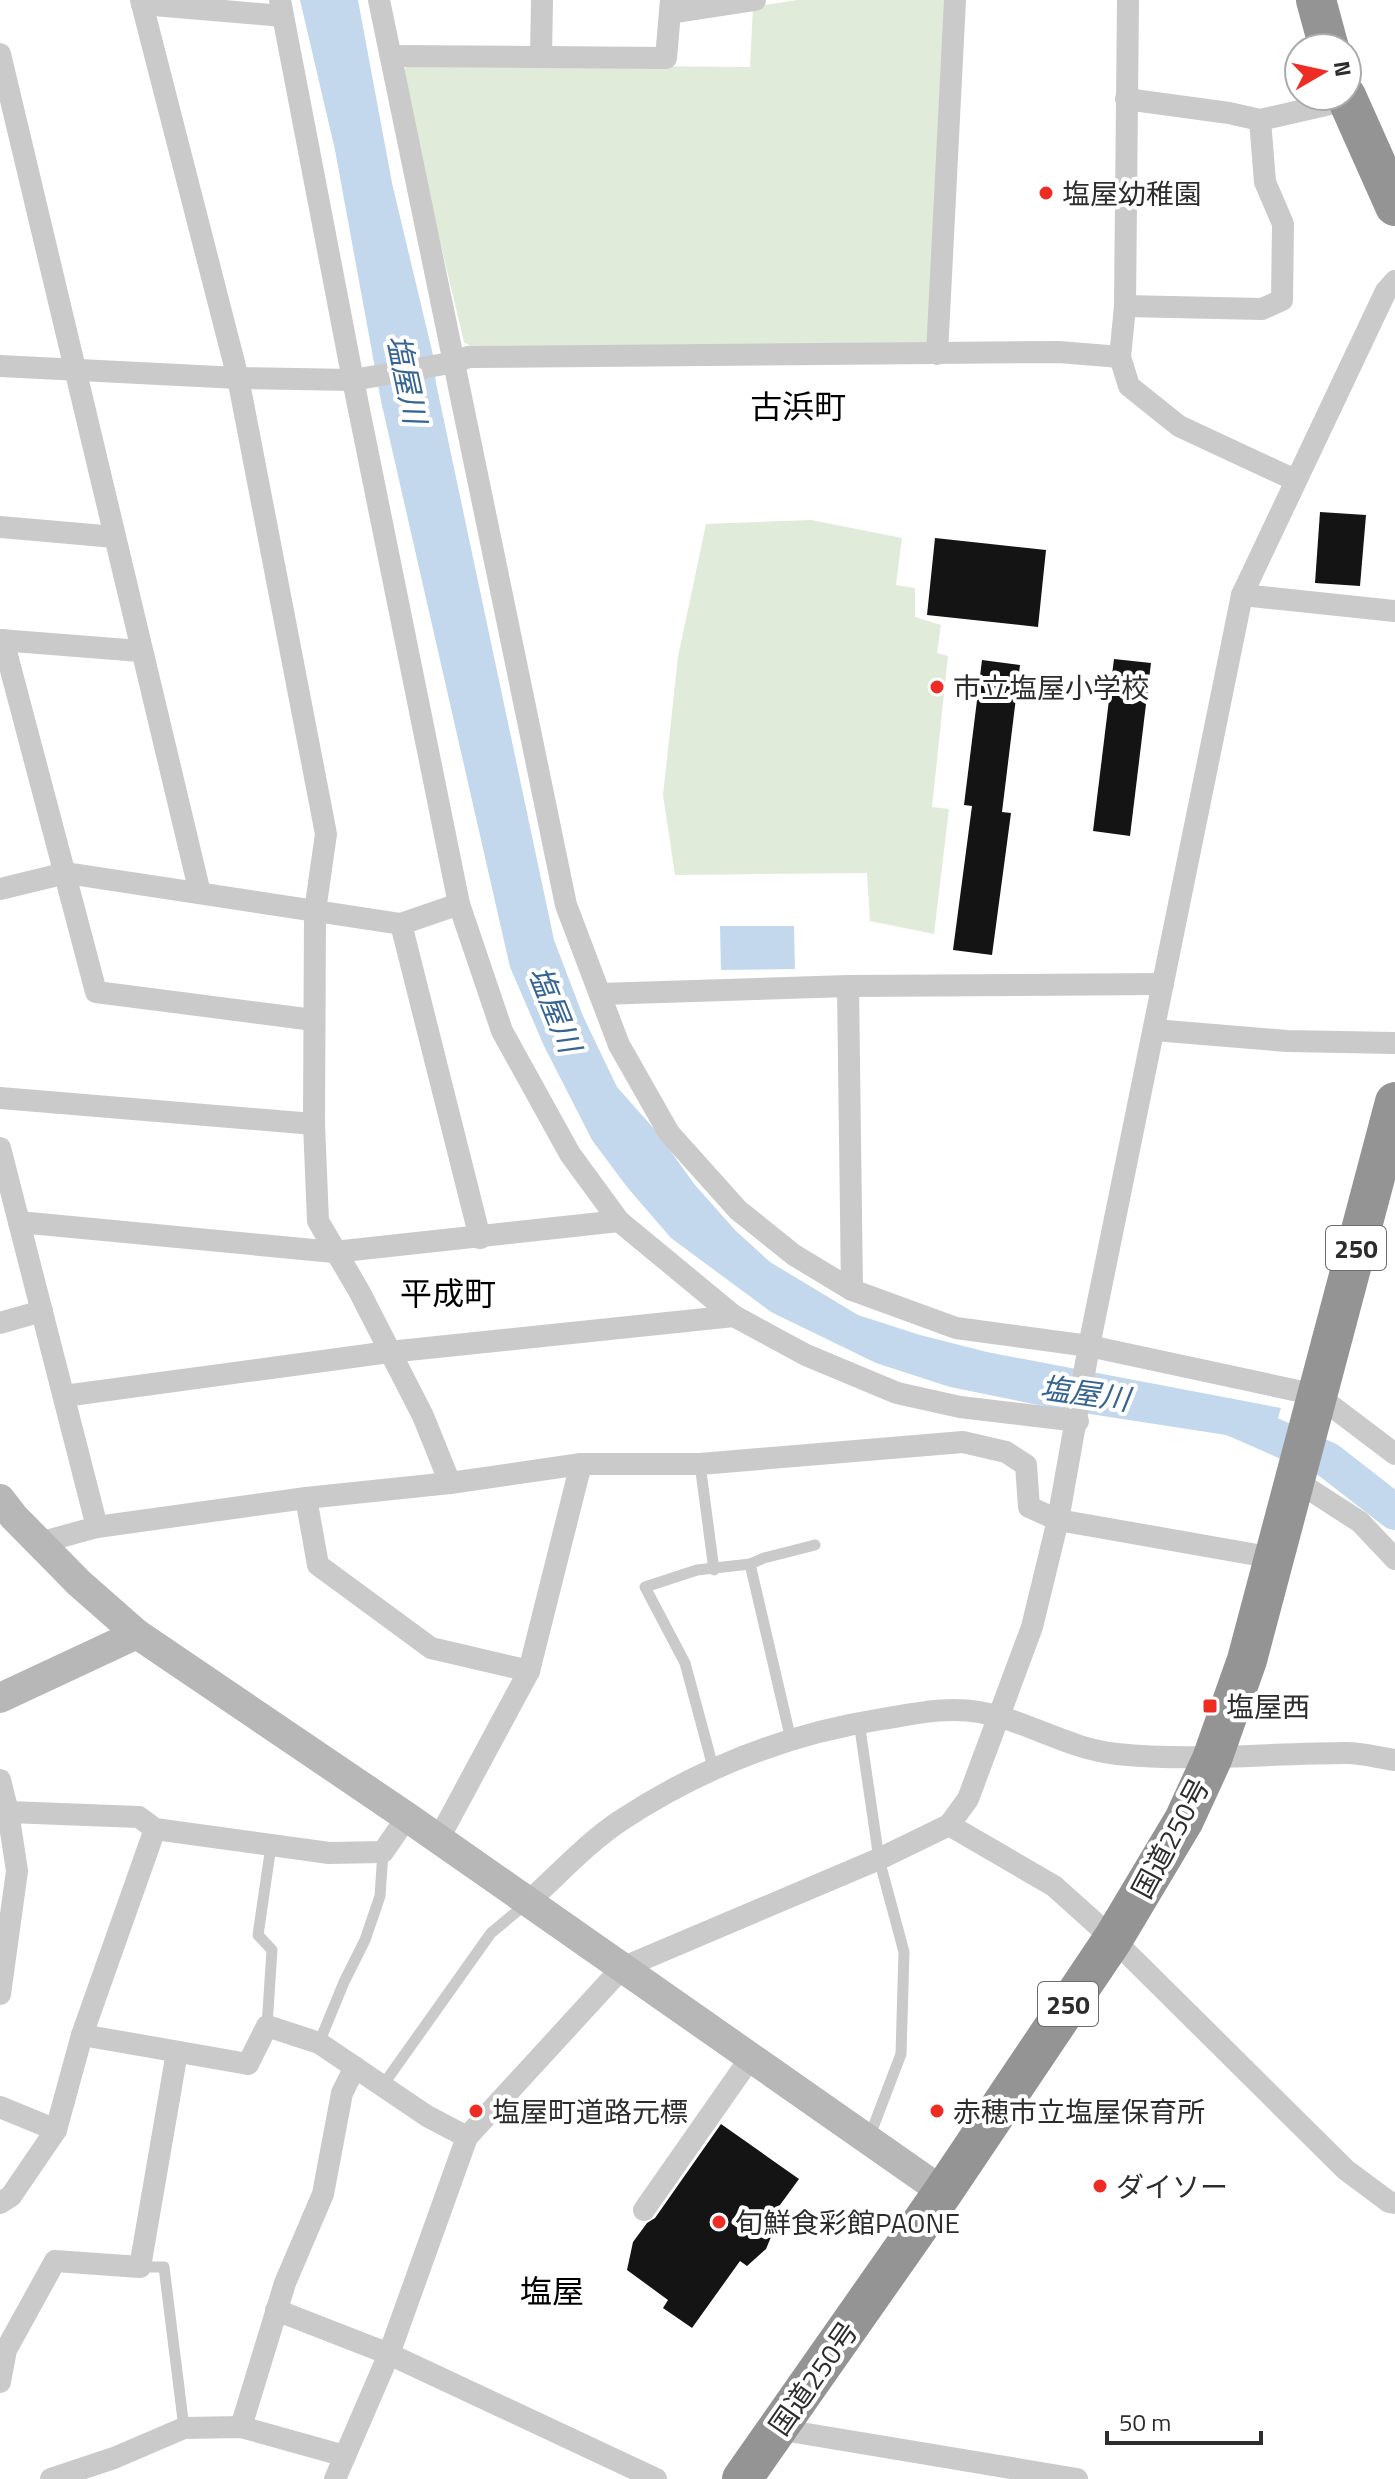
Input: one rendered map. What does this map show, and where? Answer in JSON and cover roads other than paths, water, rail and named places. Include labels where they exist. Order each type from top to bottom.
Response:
[{"type":"highway","points":[[1316,0],[1325,32]]},
{"type":"highway","points":[[1353,112],[1395,206]]},
{"type":"highway","name":"国道250号","points":[[742,2479],[943,2192],[1113,1939],[1158,1866],[1212,1759],[1247,1660],[1395,1102]]},
{"type":"street","points":[[379,0],[566,905],[619,1045],[669,1133],[738,1210],[794,1255],[852,1290],[956,1328],[1089,1346],[1317,1395],[1395,1454]]},
{"type":"street","points":[[541,57],[542,0]]},
{"type":"street","points":[[391,56],[666,58],[670,6],[755,0]]},
{"type":"street","points":[[937,354],[955,0]]},
{"type":"street","points":[[1128,0],[1125,306],[1120,357],[1129,386],[1179,426],[1295,480]]},
{"type":"street","points":[[450,1483],[423,1416],[359,1291],[318,1221],[314,1124],[315,911],[326,834],[238,378],[142,2],[282,8],[353,380],[459,904],[502,1031],[570,1154],[619,1221],[734,1316],[806,1355],[897,1393],[960,1407],[1078,1421]]},
{"type":"street","points":[[0,54],[200,893]]},
{"type":"street","points":[[1126,99],[1260,120],[1292,112]]},
{"type":"street","points":[[1125,306],[1262,309],[1282,300],[1283,224],[1265,182],[1260,120]]},
{"type":"street","points":[[335,2479],[389,2354],[467,2137],[622,1968],[879,1859],[949,1825],[968,1799],[1032,1627],[1058,1520],[1089,1346],[1242,595],[1386,291],[1395,281]]},
{"type":"street","points":[[0,366],[78,372],[353,380],[456,362],[468,357],[1059,352],[1120,357]]},
{"type":"street","points":[[0,527],[115,537]]},
{"type":"street","points":[[1242,595],[1395,611]]},
{"type":"street","points":[[140,651],[2,640],[96,992],[314,1020]]},
{"type":"street","points":[[0,889],[66,873],[401,924],[459,904]]},
{"type":"street","points":[[401,924],[480,1238]]},
{"type":"street","points":[[600,994],[848,986],[1163,984]]},
{"type":"street","points":[[848,986],[852,1290]]},
{"type":"street","points":[[1154,1030],[1287,1041],[1395,1043]]},
{"type":"street","points":[[0,1098],[314,1124]]},
{"type":"street","points":[[0,1148],[97,1527]]},
{"type":"street","points":[[19,1222],[334,1252],[619,1221]]},
{"type":"street","points":[[0,1323],[42,1311]]},
{"type":"street","points":[[64,1396],[389,1352],[734,1316]]},
{"type":"street","points":[[39,1543],[97,1527],[581,1464],[700,1464],[963,1442],[1006,1452],[1026,1465],[1029,1507],[1058,1520],[1274,1558]]},
{"type":"street","points":[[438,1840],[529,1671],[581,1464]]},
{"type":"street","points":[[1295,1480],[1360,1522],[1395,1559]]},
{"type":"street","points":[[306,1498],[318,1565],[431,1648],[529,1671]]},
{"type":"street","points":[[5,1516],[39,1543],[137,1634],[529,1901],[943,2192]]},
{"type":"street","points":[[0,1698],[137,1634]]},
{"type":"street","points":[[529,1901],[617,1823],[713,1767],[791,1740],[859,1722],[953,1710],[999,1717],[1062,1741],[1115,1754],[1212,1759],[1350,1753],[1395,1760]]},
{"type":"street","points":[[0,1780],[8,1812],[8,1873],[0,1994]]},
{"type":"street","points":[[8,1812],[139,1817],[155,1829],[329,1853],[383,1852],[407,1817]]},
{"type":"street","points":[[949,1825],[1054,1886],[1113,1939],[1346,2170],[1389,2202],[1395,2203]]},
{"type":"street","points":[[0,2203],[11,2196],[56,2130],[82,2035],[155,1829]]},
{"type":"street","points":[[82,2035],[248,2064],[267,2026],[319,2043],[427,2116],[467,2137]]},
{"type":"street","points":[[0,2382],[6,2350],[55,2261],[140,2267],[177,2052]]},
{"type":"street","points":[[644,2210],[751,2057]]},
{"type":"street","points":[[241,2427],[285,2283],[323,2194],[342,2093],[355,2067]]},
{"type":"street","points":[[0,2107],[56,2130]]},
{"type":"street","points":[[276,2310],[389,2354],[656,2479]]},
{"type":"street","points":[[51,2479],[114,2458],[184,2428],[241,2427],[345,2456]]},
{"type":"street","points":[[777,2429],[1077,2479]]},
{"type":"lane","points":[[700,1464],[714,1570]]},
{"type":"lane","points":[[713,1767],[685,1663],[645,1587],[697,1570],[750,1564],[815,1545]]},
{"type":"lane","points":[[750,1564],[791,1740]]},
{"type":"lane","points":[[859,1722],[879,1859],[904,1952],[901,2054],[869,2138]]},
{"type":"lane","points":[[267,2026],[272,1950],[258,1935],[271,1846]]},
{"type":"lane","points":[[319,2043],[365,1940],[380,1896],[383,1852]]},
{"type":"lane","points":[[383,2085],[491,1933],[529,1901]]},
{"type":"lane","points":[[140,2267],[164,2267],[184,2428]]},
{"type":"water","points":[[300,0],[358,0],[392,183],[433,355],[436,383],[554,940],[583,1016],[617,1087],[735,1230],[770,1262],[858,1315],[987,1352],[1281,1408],[1268,1451],[1226,1435],[1058,1409],[950,1387],[876,1363],[771,1312],[671,1238],[592,1140],[544,1046],[510,967],[381,401],[335,150]]},
{"type":"water","points":[[720,926],[794,926],[795,969],[721,970]]},
{"type":"waterway","name":"塩屋川","points":[[1228,1416],[1328,1460],[1395,1512]]},
{"type":"place","name":"塩屋幼稚園","points":[[1046,193]]},
{"type":"place","name":"市立塩屋小学校","points":[[937,687]]},
{"type":"place","name":"塩屋西","points":[[1210,1706]]},
{"type":"place","name":"塩屋町道路元標","points":[[476,2111]]},
{"type":"place","name":"赤穂市立塩屋保育所","points":[[937,2111]]},
{"type":"place","name":"ダイソー","points":[[1100,2186]]},
{"type":"place","name":"旬鮮食彩館PAONE","points":[[719,2222]]},
{"type":"district","name":"古浜町","points":[[798,406]]},
{"type":"district","name":"平成町","points":[[448,1293]]},
{"type":"district","name":"塩屋","points":[[552,2291]]}]
